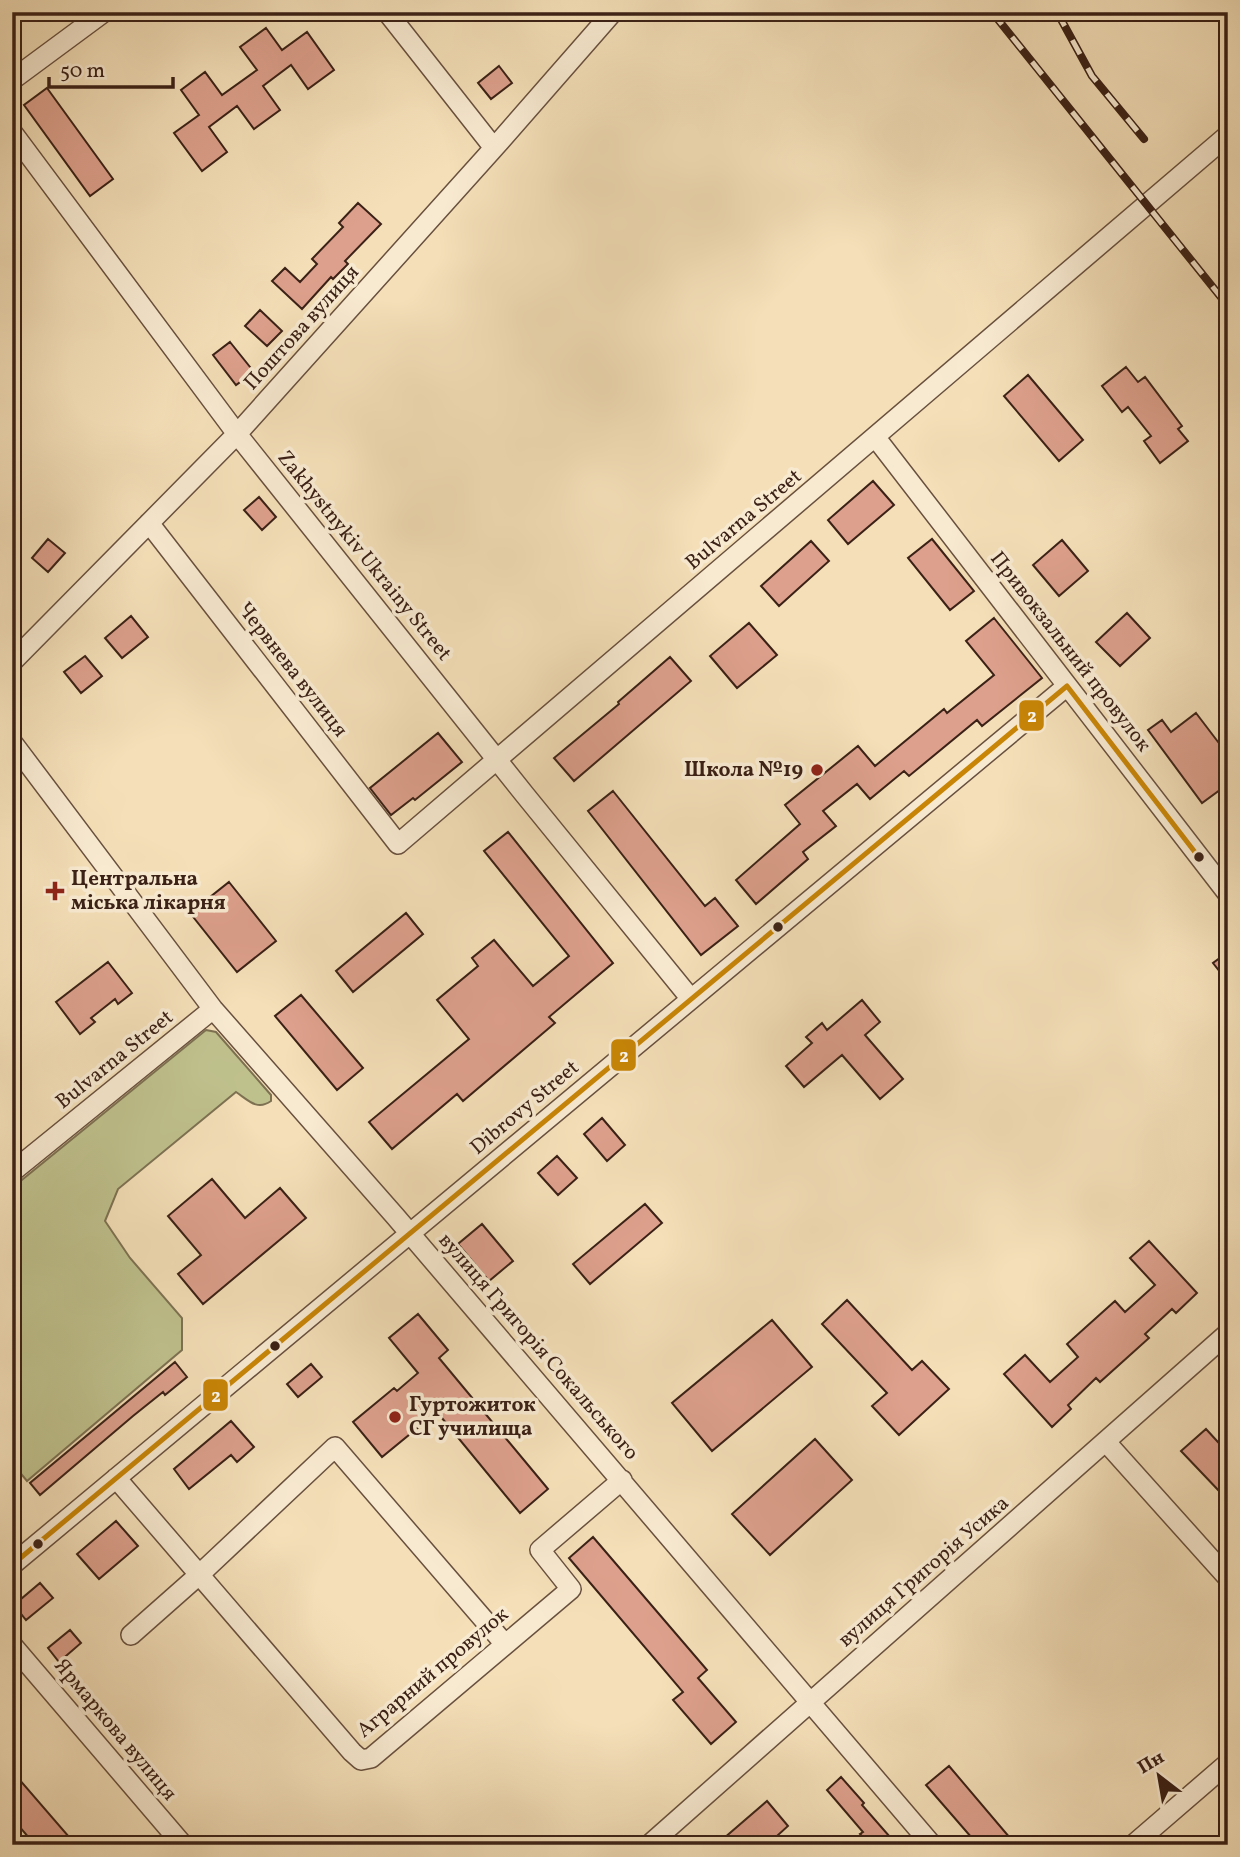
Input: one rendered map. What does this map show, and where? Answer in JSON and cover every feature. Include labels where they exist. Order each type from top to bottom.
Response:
[{"type":"street","points":[[12,80],[104,12]]},
{"type":"street","points":[[387,12],[494,148]]},
{"type":"street","name":"Поштова вулиця","points":[[12,662],[237,434],[613,12]]},
{"type":"street","name":"Zakhystnykiv Ukrainy Street","points":[[12,132],[237,434],[691,999]]},
{"type":"street","name":"Bulvarna Street","points":[[398,844],[1228,135]]},
{"type":"street","name":"Привокзальний провулок","points":[[876,438],[1228,894]]},
{"type":"street","name":"Червнева вулиця","points":[[149,523],[398,844]]},
{"type":"street","name":"Dibrovy Street","points":[[12,1565],[1067,686]]},
{"type":"street","name":"вулиця Григорія Сокальського","points":[[12,742],[213,1009],[410,1233],[932,1845]]},
{"type":"street","name":"Bulvarna Street","points":[[12,1172],[213,1009]]},
{"type":"street","name":"вулиця Григорія Усика","points":[[649,1845],[1228,1333]]},
{"type":"street","points":[[1106,1442],[1228,1578]]},
{"type":"street","points":[[131,1635],[335,1447],[504,1643]]},
{"type":"street","name":"Аграрний провулок","points":[[116,1478],[361,1760],[371,1758],[571,1589],[540,1550],[622,1480]]},
{"type":"street","name":"Ярмаркова вулиця","points":[[12,1645],[183,1845]]},
{"type":"street","points":[[1133,1845],[1228,1763]]},
{"type":"green space","points":[[206,1030],[216,1032],[271,1095],[271,1101],[257,1105],[236,1092],[118,1189],[105,1221],[130,1258],[182,1318],[182,1350],[27,1481],[12,1463],[12,1188]]},
{"type":"building","points":[[266,28],[282,50],[307,32],[334,70],[308,89],[291,65],[263,86],[280,110],[254,129],[237,106],[209,127],[227,152],[202,171],[174,133],[199,115],[181,90],[205,72],[222,95],[257,70],[240,47]]},
{"type":"building","points":[[499,66],[512,83],[491,99],[478,83]]},
{"type":"building","points":[[47,88],[113,179],[90,196],[24,105]]},
{"type":"building","points":[[358,203],[381,224],[345,261],[348,264],[333,279],[331,277],[302,309],[272,281],[285,268],[300,282],[317,264],[312,259],[343,227],[339,223]]},
{"type":"building","points":[[260,310],[282,331],[267,346],[245,326]]},
{"type":"building","points":[[230,342],[254,372],[236,385],[213,355]]},
{"type":"building","points":[[1126,367],[1138,382],[1145,377],[1182,426],[1178,429],[1188,441],[1160,463],[1144,441],[1151,436],[1128,407],[1122,412],[1102,386]]},
{"type":"building","points":[[1028,375],[1083,440],[1059,461],[1004,396]]},
{"type":"building","points":[[873,481],[894,505],[848,544],[828,520]]},
{"type":"building","points":[[259,497],[276,517],[262,530],[244,510]]},
{"type":"building","points":[[48,539],[65,553],[48,572],[32,558]]},
{"type":"building","points":[[932,539],[974,591],[950,610],[908,558]]},
{"type":"building","points":[[1062,540],[1088,571],[1059,596],[1033,565]]},
{"type":"building","points":[[811,541],[829,561],[779,606],[761,586]]},
{"type":"building","points":[[1127,613],[1150,638],[1120,666],[1096,642]]},
{"type":"building","points":[[131,616],[148,637],[122,658],[105,638]]},
{"type":"building","points":[[994,618],[1042,678],[982,726],[977,720],[909,776],[904,771],[870,799],[857,784],[823,811],[836,826],[803,852],[808,859],[756,904],[736,880],[800,824],[785,805],[858,746],[875,766],[944,709],[947,713],[994,675],[966,641]]},
{"type":"building","points":[[749,623],[777,655],[737,688],[710,656]]},
{"type":"building","points":[[85,656],[102,676],[81,693],[64,672]]},
{"type":"building","points":[[670,657],[691,681],[574,781],[554,758]]},
{"type":"building","points":[[1196,713],[1228,755],[1228,784],[1202,803],[1148,730],[1162,720],[1171,732]]},
{"type":"building","points":[[438,733],[462,762],[415,800],[413,798],[391,815],[370,788]]},
{"type":"building","points":[[613,791],[705,906],[715,898],[738,926],[701,955],[588,811]]},
{"type":"building","points":[[508,832],[613,963],[549,1017],[555,1023],[463,1101],[457,1094],[392,1149],[369,1122],[469,1039],[437,1000],[478,966],[472,958],[494,940],[533,986],[569,956],[484,851]]},
{"type":"building","points":[[229,882],[276,941],[237,972],[190,913]]},
{"type":"building","points":[[406,913],[423,934],[353,992],[336,971]]},
{"type":"building","points":[[1228,952],[1228,982],[1213,963]]},
{"type":"building","points":[[108,962],[132,993],[118,1004],[115,999],[91,1018],[95,1022],[80,1034],[56,1002]]},
{"type":"building","points":[[301,995],[363,1068],[337,1090],[275,1016]]},
{"type":"building","points":[[862,1000],[880,1022],[865,1035],[903,1079],[880,1099],[842,1055],[804,1087],[786,1066],[812,1043],[806,1037],[822,1023],[827,1030]]},
{"type":"building","points":[[602,1118],[625,1145],[607,1161],[584,1134]]},
{"type":"building","points":[[557,1156],[577,1178],[558,1195],[538,1173]]},
{"type":"building","points":[[212,1179],[245,1218],[280,1188],[306,1218],[203,1304],[178,1274],[201,1255],[168,1216]]},
{"type":"building","points":[[645,1204],[662,1223],[590,1284],[573,1264]]},
{"type":"building","points":[[482,1224],[513,1261],[489,1281],[458,1244]]},
{"type":"building","points":[[1149,1241],[1197,1293],[1176,1313],[1172,1309],[1145,1334],[1149,1338],[1100,1382],[1096,1378],[1068,1405],[1071,1409],[1052,1427],[1004,1374],[1025,1355],[1050,1382],[1078,1357],[1067,1344],[1115,1301],[1125,1312],[1155,1285],[1130,1258]]},
{"type":"building","points":[[847,1300],[912,1370],[922,1361],[949,1389],[899,1435],[872,1406],[887,1393],[822,1324]]},
{"type":"building","name":"Гуртожиток СГ училища","points":[[418,1314],[448,1350],[439,1358],[548,1489],[520,1513],[437,1412],[382,1457],[353,1422],[394,1388],[397,1391],[418,1373],[389,1338]]},
{"type":"building","points":[[772,1320],[812,1367],[712,1451],[672,1403]]},
{"type":"building","points":[[175,1362],[187,1377],[133,1416],[40,1495],[30,1483]]},
{"type":"building","points":[[311,1364],[322,1377],[298,1397],[287,1384]]},
{"type":"building","points":[[231,1421],[254,1447],[237,1462],[231,1455],[189,1489],[174,1469]]},
{"type":"building","points":[[1206,1429],[1228,1453],[1228,1487],[1221,1493],[1181,1451]]},
{"type":"building","points":[[815,1439],[852,1480],[770,1555],[732,1514]]},
{"type":"building","points":[[116,1521],[138,1546],[99,1579],[77,1554]]},
{"type":"building","points":[[593,1537],[707,1670],[698,1678],[736,1722],[711,1744],[673,1700],[683,1692],[569,1558]]},
{"type":"building","points":[[40,1583],[53,1598],[26,1620],[14,1605]]},
{"type":"building","points":[[70,1630],[81,1643],[59,1662],[48,1648]]},
{"type":"building","points":[[949,1766],[1016,1845],[978,1845],[926,1785]]},
{"type":"building","points":[[12,1771],[76,1845],[35,1845],[12,1818]]},
{"type":"building","points":[[841,1777],[897,1845],[870,1845],[860,1834],[863,1832],[827,1790]]},
{"type":"building","points":[[767,1801],[788,1826],[767,1845],[716,1845]]},
{"type":"railway","points":[[992,12],[1228,306]]},
{"type":"railway","points":[[1057,12],[1092,76],[1144,139]]},
{"type":"transit line","name":"2","points":[[12,1565],[1067,686],[1201,860]]},
{"type":"place","name":"Школа №19","points":[[817,770]]},
{"type":"place","name":"Центральна міська лікарня","points":[[55,891]]},
{"type":"place","name":"Гуртожиток СГ училища","points":[[395,1417]]}]
